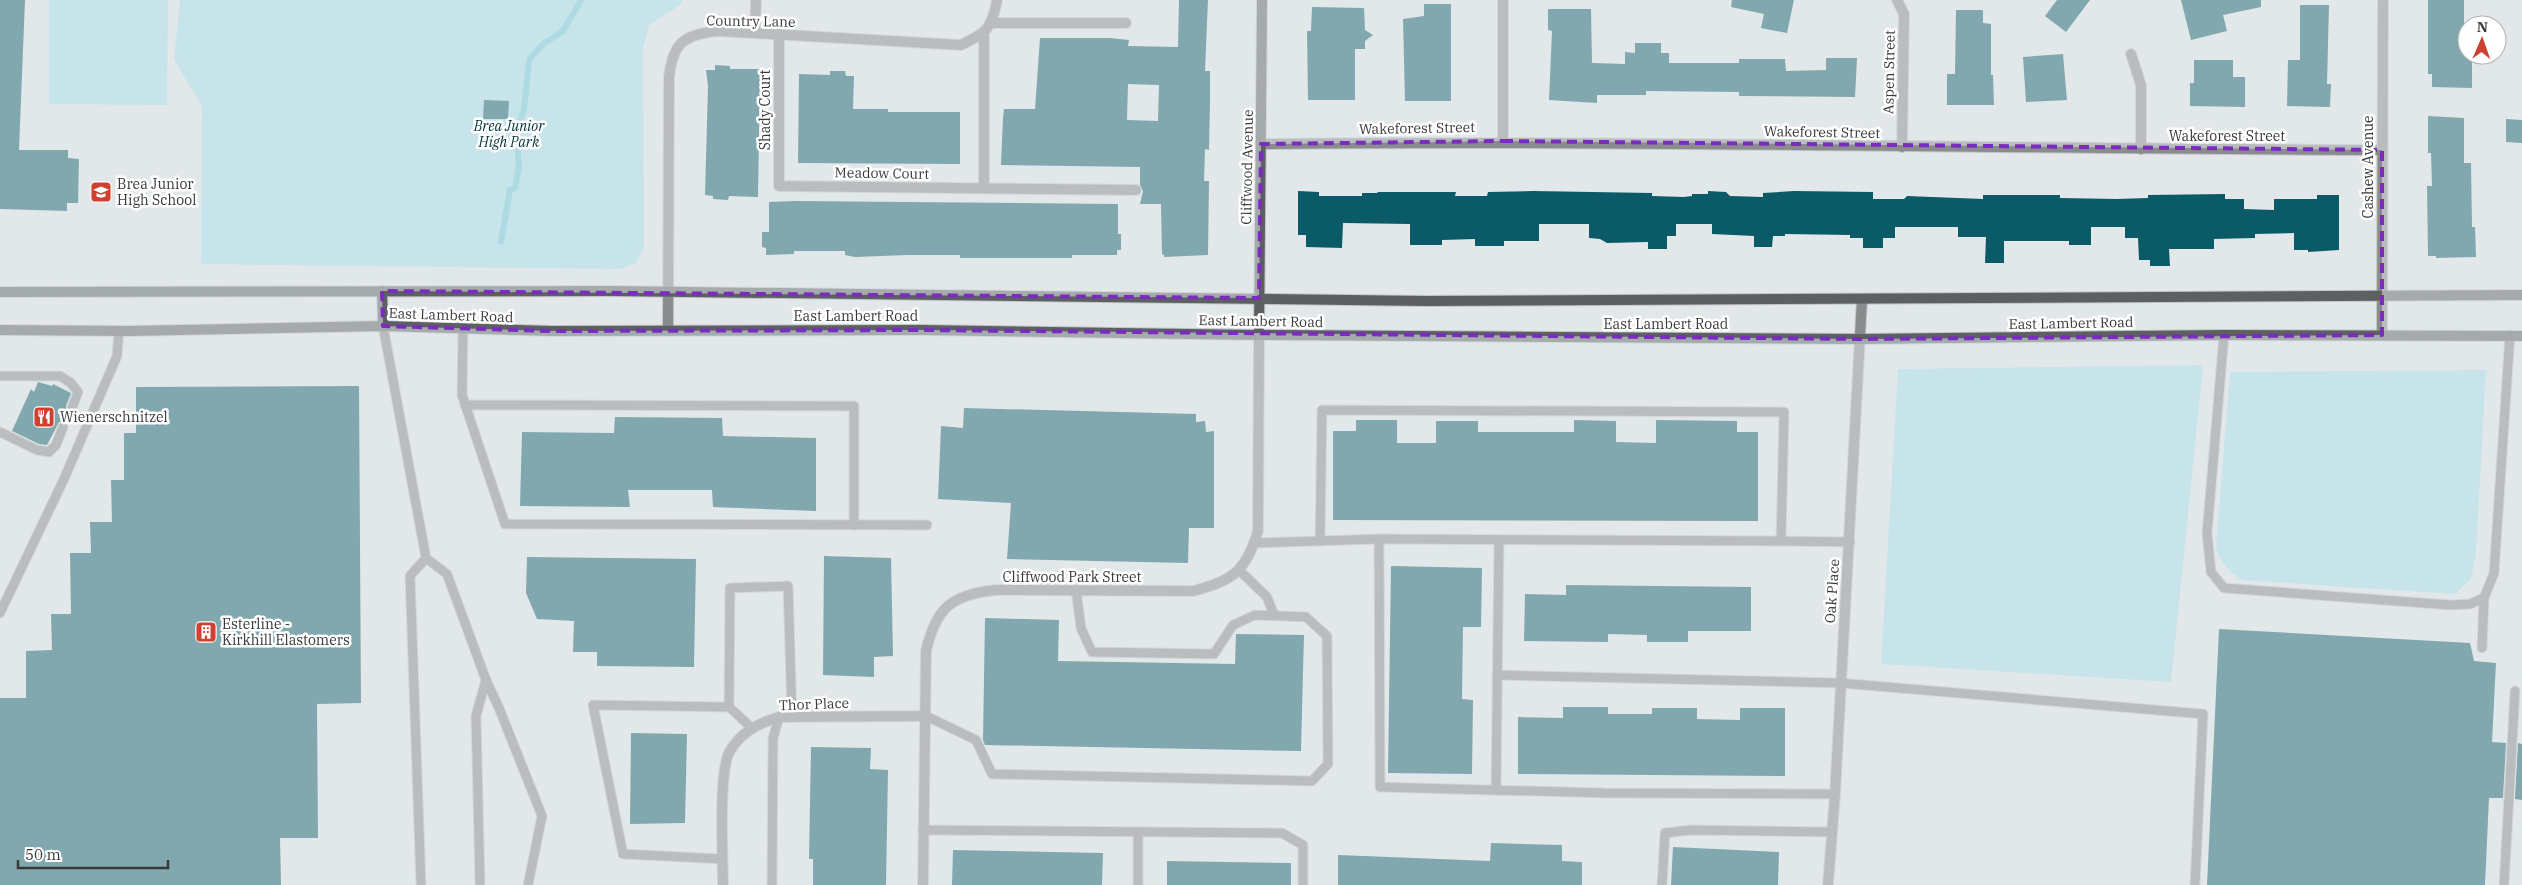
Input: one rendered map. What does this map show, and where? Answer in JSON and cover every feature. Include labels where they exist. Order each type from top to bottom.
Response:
[{"type":"main road","name":"Cliffwood Avenue","points":[[1259,335],[1262,0]]},
{"type":"main road","points":[[382,291],[383,326]]},
{"type":"main road","name":"East Lambert Road","points":[[0,292],[668,292],[1426,301],[2522,295]]},
{"type":"main road","name":"East Lambert Road","points":[[0,330],[118,331],[383,326],[668,331],[922,330],[1259,335],[1861,339],[2224,335],[2522,336]]},
{"type":"street","points":[[755,33],[756,0]]},
{"type":"street","points":[[984,188],[984,34],[990,23],[997,0]]},
{"type":"street","points":[[1503,0],[1503,141]]},
{"type":"street","name":"Aspen Street","points":[[1897,0],[1904,14],[1902,147]]},
{"type":"street","name":"Cashew Avenue","points":[[2382,335],[2384,0]]},
{"type":"street","points":[[990,23],[1126,23]]},
{"type":"street","name":"Country Lane","points":[[668,331],[671,59],[682,41],[696,34],[717,31],[961,45],[984,34]]},
{"type":"street","name":"Shady Court","points":[[779,34],[779,186]]},
{"type":"street","points":[[2131,54],[2141,85],[2141,149]]},
{"type":"street","name":"Wakeforest Street","points":[[1261,144],[1503,141],[1902,147],[2382,150]]},
{"type":"street","name":"Meadow Court","points":[[779,186],[1136,190]]},
{"type":"street","name":"Oak Place","points":[[1828,885],[1850,542],[1862,299]]},
{"type":"street","name":"Cliffwood Park Street","points":[[923,885],[926,651],[932,626],[948,605],[970,593],[995,590],[1193,591],[1218,585],[1240,572],[1252,552],[1258,531],[1259,335]]},
{"type":"street","name":"Thor Place","points":[[723,885],[723,777],[729,752],[743,734],[752,728],[779,717],[926,716]]},
{"type":"lane","points":[[383,326],[426,558],[447,574],[486,680],[542,816],[528,885]]},
{"type":"lane","points":[[462,328],[462,395],[505,524],[927,526]]},
{"type":"lane","points":[[0,613],[63,483],[117,356],[118,331]]},
{"type":"lane","points":[[2224,335],[2206,533],[2211,572],[2224,588],[2450,605],[2470,604],[2484,598]]},
{"type":"lane","points":[[2482,648],[2484,598],[2494,573],[2510,335]]},
{"type":"lane","points":[[0,376],[60,376],[71,383],[78,392],[72,408]]},
{"type":"lane","points":[[465,405],[854,406],[854,525]]},
{"type":"lane","points":[[1320,541],[1322,410],[1784,412],[1780,541]]},
{"type":"lane","points":[[0,432],[37,450],[49,452],[56,445],[63,427]]},
{"type":"lane","points":[[1254,543],[1379,539],[1850,542]]},
{"type":"lane","points":[[1379,539],[1380,787],[1835,794]]},
{"type":"lane","points":[[1496,790],[1499,540]]},
{"type":"lane","points":[[422,885],[410,576],[426,558]]},
{"type":"lane","points":[[1240,572],[1267,598],[1274,615]]},
{"type":"lane","points":[[729,707],[730,588],[788,586],[792,716]]},
{"type":"lane","points":[[926,716],[976,740],[992,774],[1312,781],[1328,764],[1328,636],[1306,616],[1255,615],[1234,625],[1214,654],[1092,652],[1081,628],[1076,590]]},
{"type":"lane","points":[[1497,675],[1840,683],[2203,714],[2195,885]]},
{"type":"lane","points":[[480,885],[476,716],[486,680]]},
{"type":"lane","points":[[2504,885],[2514,691]]},
{"type":"lane","points":[[723,859],[623,854],[593,704],[729,707],[752,728]]},
{"type":"lane","points":[[772,885],[773,738],[779,717]]},
{"type":"lane","points":[[923,830],[1282,833],[1303,845],[1303,885]]},
{"type":"lane","points":[[1662,885],[1665,833],[1690,830],[1831,832]]},
{"type":"lane","points":[[1138,833],[1138,885]]},
{"type":"highlighted area","points":[[1503,141],[2382,150],[2382,335],[1861,339],[922,330],[552,331],[383,326],[382,291],[1259,298],[1261,144]]},
{"type":"green space","points":[[49,0],[168,0],[167,105],[49,104]]},
{"type":"green space","name":"Brea Junior High Park","points":[[180,0],[682,0],[682,4],[649,25],[643,49],[644,247],[636,263],[621,269],[201,264],[202,106],[174,60]]},
{"type":"green space","points":[[2203,365],[2171,682],[1881,664],[1898,369]]},
{"type":"green space","points":[[2486,370],[2476,553],[2471,579],[2455,594],[2242,580],[2233,574],[2223,563],[2216,548],[2230,372]]},
{"type":"building","points":[[0,0],[25,0],[19,150],[68,150],[68,158],[79,159],[78,203],[67,203],[67,211],[0,209]]},
{"type":"building","points":[[1179,0],[1208,0],[1205,71],[1210,71],[1209,150],[1205,149],[1204,181],[1209,181],[1208,255],[1164,257],[1162,254],[1161,204],[1140,204],[1143,191],[1140,185],[1140,167],[1001,165],[1004,109],[1035,109],[1040,38],[1110,38],[1129,40],[1128,46],[1178,47]],"holes":[[[1128,84],[1159,85],[1158,121],[1127,120]]]},
{"type":"building","points":[[1732,0],[1794,0],[1787,33],[1761,28],[1764,14],[1731,7]]},
{"type":"building","points":[[2057,0],[2090,0],[2066,32],[2045,16]]},
{"type":"building","points":[[2181,0],[2261,0],[2261,7],[2223,15],[2227,31],[2191,40]]},
{"type":"building","points":[[2428,0],[2464,0],[2464,15],[2457,15],[2457,65],[2472,65],[2472,88],[2432,87],[2432,74],[2428,74]]},
{"type":"building","points":[[1424,4],[1451,4],[1451,101],[1405,101],[1403,19],[1424,16]]},
{"type":"building","points":[[2300,5],[2329,5],[2327,84],[2331,84],[2330,107],[2287,106],[2288,60],[2300,60]]},
{"type":"building","points":[[1312,7],[1364,8],[1365,30],[1373,35],[1365,41],[1365,49],[1355,49],[1355,100],[1308,100],[1307,31],[1311,31]]},
{"type":"building","points":[[1548,9],[1591,9],[1592,63],[1625,64],[1625,52],[1635,53],[1635,43],[1661,43],[1661,53],[1669,53],[1669,63],[1739,63],[1739,59],[1785,59],[1786,71],[1826,70],[1826,58],[1857,58],[1855,97],[1739,96],[1739,92],[1646,91],[1646,95],[1597,95],[1597,103],[1549,100],[1552,31],[1548,30]]},
{"type":"building","points":[[1956,10],[1983,10],[1983,23],[1991,24],[1991,75],[1993,75],[1994,105],[1947,105],[1947,74],[1955,74]]},
{"type":"building","points":[[2063,54],[2067,100],[2026,102],[2023,57]]},
{"type":"building","points":[[2194,60],[2233,60],[2233,77],[2245,77],[2245,107],[2190,106],[2190,83],[2194,83]]},
{"type":"building","points":[[715,65],[730,66],[730,69],[760,69],[758,197],[729,196],[728,200],[713,199],[713,196],[705,195],[708,86],[706,70],[715,70]]},
{"type":"building","points":[[830,71],[845,71],[846,76],[854,76],[853,109],[888,109],[888,112],[960,112],[960,164],[798,163],[799,74],[830,75]]},
{"type":"building","points":[[484,100],[509,101],[508,119],[483,119]]},
{"type":"building","points":[[2428,116],[2464,118],[2464,163],[2471,163],[2472,227],[2475,227],[2476,257],[2436,258],[2436,256],[2428,256],[2427,186],[2432,186],[2431,153],[2428,153]]},
{"type":"building","points":[[2506,119],[2522,120],[2522,143],[2506,142]]},
{"type":"building","points":[[1298,191],[1319,192],[1319,196],[1362,196],[1362,193],[1378,192],[1456,192],[1455,196],[1487,196],[1488,192],[1533,191],[1652,193],[1652,196],[1684,197],[1692,196],[1692,194],[1708,194],[1708,191],[1726,192],[1730,196],[1763,197],[1763,193],[1794,191],[1873,192],[1873,199],[1904,199],[1907,196],[1983,199],[1983,195],[2060,195],[2060,198],[2117,199],[2148,198],[2148,195],[2225,194],[2225,199],[2244,199],[2244,209],[2274,210],[2274,199],[2317,199],[2317,195],[2339,195],[2339,250],[2308,252],[2308,250],[2294,250],[2294,233],[2255,234],[2255,238],[2214,239],[2214,249],[2169,249],[2170,266],[2150,266],[2150,260],[2139,260],[2138,238],[2125,238],[2125,227],[2091,227],[2091,245],[2069,245],[2069,241],[2004,241],[2004,263],[1985,263],[1986,237],[1958,237],[1958,227],[1895,227],[1895,238],[1883,238],[1883,248],[1863,248],[1863,238],[1850,238],[1850,235],[1785,234],[1785,236],[1773,236],[1772,247],[1754,247],[1754,236],[1712,234],[1712,224],[1676,224],[1676,236],[1667,236],[1667,249],[1648,249],[1648,242],[1607,243],[1600,239],[1589,238],[1589,224],[1539,224],[1539,241],[1504,241],[1504,246],[1475,246],[1475,239],[1442,240],[1442,245],[1410,245],[1410,224],[1343,223],[1342,248],[1306,247],[1306,235],[1298,235]]},
{"type":"building","points":[[769,202],[1118,204],[1118,234],[1121,234],[1121,250],[1117,250],[1117,255],[1072,255],[1072,258],[960,258],[960,255],[855,257],[845,255],[845,251],[794,251],[794,254],[766,255],[766,248],[762,247],[762,232],[769,232]]},
{"type":"building","name":"Wienerschnitzel","points":[[38,382],[52,386],[53,384],[71,393],[66,406],[67,412],[71,414],[67,422],[59,422],[47,445],[39,444],[12,431],[31,389],[34,392]]},
{"type":"building","name":"Esterline - Kirkhill Elastomers","points":[[359,386],[361,703],[317,704],[318,838],[280,838],[281,885],[0,885],[0,698],[26,698],[26,651],[52,650],[51,614],[71,614],[70,553],[91,553],[90,522],[112,522],[111,480],[124,480],[124,433],[136,433],[136,387]]},
{"type":"building","points":[[964,408],[1196,414],[1196,422],[1205,421],[1206,432],[1214,431],[1214,528],[1189,528],[1188,563],[1007,559],[1011,503],[938,499],[941,426],[963,428]]},
{"type":"building","points":[[615,417],[722,418],[723,436],[816,438],[816,511],[713,507],[712,490],[628,490],[630,507],[520,506],[522,432],[614,433]]},
{"type":"building","points":[[1356,420],[1397,420],[1397,443],[1436,443],[1436,421],[1478,421],[1478,432],[1574,432],[1574,420],[1616,421],[1616,442],[1656,443],[1656,420],[1737,421],[1737,432],[1758,432],[1758,521],[1333,520],[1333,431],[1356,431]]},
{"type":"building","points":[[824,556],[891,558],[893,656],[874,657],[874,677],[823,675]]},
{"type":"building","points":[[527,557],[696,559],[694,667],[597,666],[597,652],[573,652],[574,621],[537,619],[526,593]]},
{"type":"building","points":[[1391,566],[1482,568],[1481,627],[1463,627],[1462,699],[1473,700],[1472,774],[1388,773]]},
{"type":"building","points":[[1566,585],[1751,587],[1751,631],[1688,631],[1688,642],[1647,642],[1647,635],[1608,634],[1608,642],[1524,641],[1525,594],[1566,595]]},
{"type":"building","points":[[985,618],[1059,620],[1058,661],[1235,664],[1236,634],[1304,635],[1301,751],[985,745],[983,740]]},
{"type":"building","points":[[2219,629],[2470,643],[2474,661],[2496,663],[2492,742],[2506,743],[2503,798],[2489,798],[2485,885],[2207,885]]},
{"type":"building","points":[[1563,707],[1608,707],[1608,714],[1652,714],[1652,708],[1697,708],[1697,719],[1740,720],[1740,708],[1785,708],[1785,776],[1518,774],[1518,717],[1563,718]]},
{"type":"building","points":[[631,733],[687,734],[685,823],[630,824]]},
{"type":"building","points":[[2518,743],[2522,744],[2522,800],[2515,799]]},
{"type":"building","points":[[811,747],[871,748],[870,769],[888,770],[886,885],[813,885],[813,859],[809,859]]},
{"type":"building","points":[[1491,843],[1562,845],[1562,861],[1582,862],[1582,885],[1338,885],[1338,855],[1490,861]]},
{"type":"building","points":[[1673,847],[1779,852],[1778,885],[1671,885]]},
{"type":"building","points":[[953,850],[1103,853],[1102,885],[952,885]]},
{"type":"building","points":[[1167,861],[1291,863],[1291,885],[1167,885]]},
{"type":"waterway","points":[[501,242],[510,190],[515,188],[519,166],[516,131],[524,110],[529,60],[542,45],[563,31],[581,0]]},
{"type":"place","name":"Brea Junior High School","points":[[101,192]]},
{"type":"place","name":"Wienerschnitzel","points":[[44,417]]},
{"type":"place","name":"Esterline - Kirkhill Elastomers","points":[[206,632]]}]
